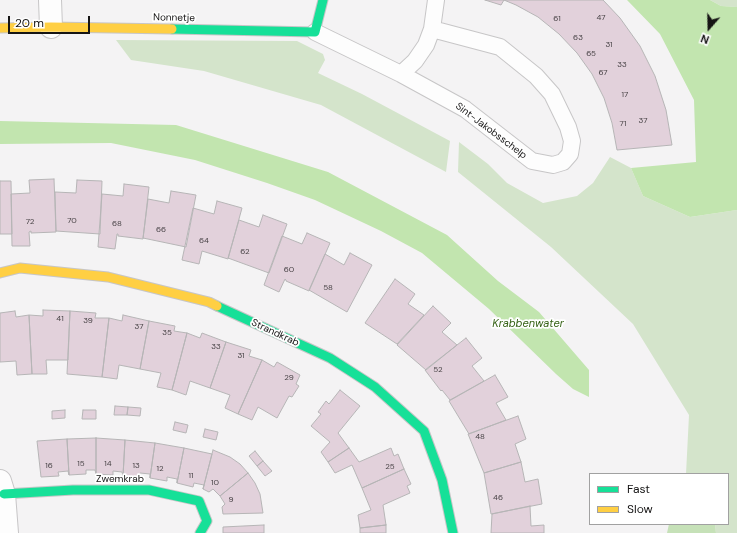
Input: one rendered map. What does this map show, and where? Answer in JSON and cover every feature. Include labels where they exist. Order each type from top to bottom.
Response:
[{"type":"street","points":[[50,0],[51,27]]},
{"type":"street","points":[[315,32],[323,0]]},
{"type":"street","name":"Nonnetje","points":[[0,28],[51,27],[315,32]]},
{"type":"street","name":"Strandkrab","points":[[0,273],[20,268],[108,277],[209,302],[330,358],[375,387],[424,431],[442,480],[453,533]]},
{"type":"street","points":[[2,487],[6,533]]},
{"type":"street","name":"Zwemkrab","points":[[2,487],[73,490],[149,490],[199,501],[208,521],[200,533]]},
{"type":"lane","points":[[401,74],[415,61],[426,45],[432,29],[436,0]]},
{"type":"lane","name":"Sint-Jakobsschelp","points":[[315,32],[401,74],[465,110],[532,162],[553,164],[563,162],[570,154],[572,141],[568,126],[552,94],[536,76],[500,47],[432,29]]},
{"type":"shaded area","points":[[710,0],[737,0],[737,7],[721,6]]},
{"type":"shaded area","points":[[116,40],[297,41],[323,54],[325,60],[318,73],[362,94],[450,141],[446,172],[321,105],[204,71],[131,60]]},
{"type":"shaded area","points":[[459,142],[488,164],[507,183],[543,203],[577,196],[593,183],[610,157],[631,168],[643,196],[690,217],[737,210],[737,533],[716,533],[715,525],[729,525],[729,473],[686,473],[689,415],[633,324],[551,247],[458,172]]},
{"type":"shaded area","points":[[669,525],[715,525],[716,533],[667,533]]},
{"type":"water","points":[[627,0],[710,0],[721,6],[737,7],[737,210],[690,217],[643,196],[631,168],[696,162],[694,100],[660,34]]},
{"type":"water","name":"Krabbenwater","points":[[0,121],[176,125],[328,172],[447,235],[498,281],[539,312],[589,370],[589,397],[573,389],[489,309],[422,253],[381,231],[315,200],[195,160],[111,143],[0,144]]},
{"type":"building","points":[[485,0],[504,0],[501,5]]},
{"type":"building","points":[[504,0],[603,0],[620,18],[640,46],[655,76],[666,110],[672,145],[617,150],[612,123],[604,98],[592,74],[577,53],[559,34],[538,17]]},
{"type":"building","points":[[54,179],[56,232],[31,233],[31,231],[29,232],[30,246],[12,246],[11,194],[30,193],[29,180]]},
{"type":"building","points":[[77,180],[102,181],[100,234],[56,231],[55,192],[76,193]]},
{"type":"building","points":[[0,181],[11,181],[12,234],[0,234]]},
{"type":"building","points":[[124,184],[149,187],[143,239],[118,236],[117,234],[115,249],[98,247],[102,194],[123,196]]},
{"type":"building","points":[[171,191],[196,195],[186,247],[143,238],[148,199],[169,203]]},
{"type":"building","points":[[217,201],[242,208],[228,259],[202,251],[199,264],[182,260],[193,208],[214,214]]},
{"type":"building","points":[[263,215],[287,224],[269,273],[228,258],[239,220],[259,227]]},
{"type":"building","points":[[307,233],[330,243],[309,291],[286,281],[285,279],[279,292],[264,285],[282,236],[302,244]]},
{"type":"building","points":[[350,253],[372,265],[347,312],[309,290],[325,254],[344,265]]},
{"type":"building","points":[[395,279],[415,294],[408,304],[424,315],[397,344],[365,323]]},
{"type":"building","points":[[433,306],[451,323],[442,332],[457,345],[426,370],[397,345]]},
{"type":"building","points":[[43,310],[70,311],[68,360],[46,360],[47,374],[32,374],[29,315],[43,316]]},
{"type":"building","points":[[15,311],[16,317],[29,315],[32,374],[17,375],[16,361],[0,362],[0,313]]},
{"type":"building","points":[[70,311],[96,313],[95,318],[109,318],[102,377],[67,374]]},
{"type":"building","points":[[123,315],[149,321],[140,369],[119,365],[117,379],[102,377],[109,318],[122,321]]},
{"type":"building","points":[[149,321],[175,326],[174,331],[187,333],[172,390],[157,387],[161,373],[140,369]]},
{"type":"building","points":[[187,333],[200,338],[202,333],[226,342],[210,388],[190,381],[186,395],[172,390]]},
{"type":"building","points":[[466,338],[482,358],[472,366],[484,381],[450,400],[425,370]]},
{"type":"building","points":[[226,342],[251,350],[249,356],[262,360],[238,414],[225,408],[230,395],[210,388]]},
{"type":"building","points":[[262,360],[274,367],[277,362],[300,375],[296,384],[299,386],[292,397],[289,396],[277,418],[258,407],[252,420],[238,414]]},
{"type":"building","points":[[495,375],[508,397],[496,403],[506,420],[469,434],[449,401]]},
{"type":"building","points":[[340,390],[360,406],[338,433],[349,448],[328,462],[321,452],[330,442],[311,426],[321,414],[318,412],[326,401],[329,404]]},
{"type":"building","points":[[115,406],[128,407],[127,415],[114,415]]},
{"type":"building","points":[[128,407],[141,408],[140,416],[127,415]]},
{"type":"building","points":[[65,410],[65,418],[52,419],[52,411]]},
{"type":"building","points":[[83,410],[96,410],[96,419],[82,419]]},
{"type":"building","points":[[518,416],[526,439],[515,444],[521,462],[484,473],[468,434]]},
{"type":"building","points":[[175,422],[188,425],[186,433],[173,430]]},
{"type":"building","points":[[205,429],[218,432],[216,440],[203,437]]},
{"type":"building","points":[[96,438],[96,474],[95,470],[86,470],[86,474],[69,475],[67,439]]},
{"type":"building","points":[[96,438],[125,440],[123,476],[122,472],[113,471],[113,475],[96,474]]},
{"type":"building","points":[[67,439],[69,475],[68,471],[58,472],[59,476],[41,477],[37,441]]},
{"type":"building","points":[[125,440],[155,443],[150,478],[150,474],[140,473],[140,477],[123,476]]},
{"type":"building","points":[[155,443],[184,448],[177,483],[177,479],[167,477],[167,481],[150,478]]},
{"type":"building","points":[[184,448],[212,454],[203,489],[204,485],[194,483],[193,487],[177,483]]},
{"type":"building","points":[[349,448],[359,462],[391,448],[394,456],[398,454],[404,469],[362,488],[352,465],[335,473],[328,462]]},
{"type":"building","points":[[213,450],[230,457],[240,464],[248,473],[220,496],[213,489],[209,492],[203,489]]},
{"type":"building","points":[[255,451],[263,461],[257,466],[249,456]]},
{"type":"building","points":[[263,461],[272,471],[265,476],[257,466]]},
{"type":"building","points":[[521,462],[525,482],[538,479],[542,504],[491,514],[484,473]]},
{"type":"building","points":[[404,469],[411,484],[407,486],[410,493],[383,505],[386,525],[360,528],[358,515],[371,510],[362,488]]},
{"type":"building","points":[[248,473],[260,494],[263,513],[223,514],[222,507],[225,504],[220,496]]},
{"type":"building","points":[[530,506],[531,526],[544,525],[544,533],[491,533],[492,514]]},
{"type":"building","points":[[264,525],[264,533],[223,533],[223,527]]},
{"type":"building","points":[[386,525],[386,533],[360,533],[360,528]]},
{"type":"traffic: fast","points":[[172,29],[315,32],[323,0]]},
{"type":"traffic: fast","points":[[217,306],[330,358],[375,387],[424,431],[442,480],[453,533]]},
{"type":"traffic: fast","points":[[4,494],[73,490],[149,490],[199,501],[207,521],[200,533]]},
{"type":"traffic: slow","points":[[0,28],[51,27],[172,29]]},
{"type":"traffic: slow","points":[[0,273],[20,268],[108,277],[209,302],[217,306]]}]
